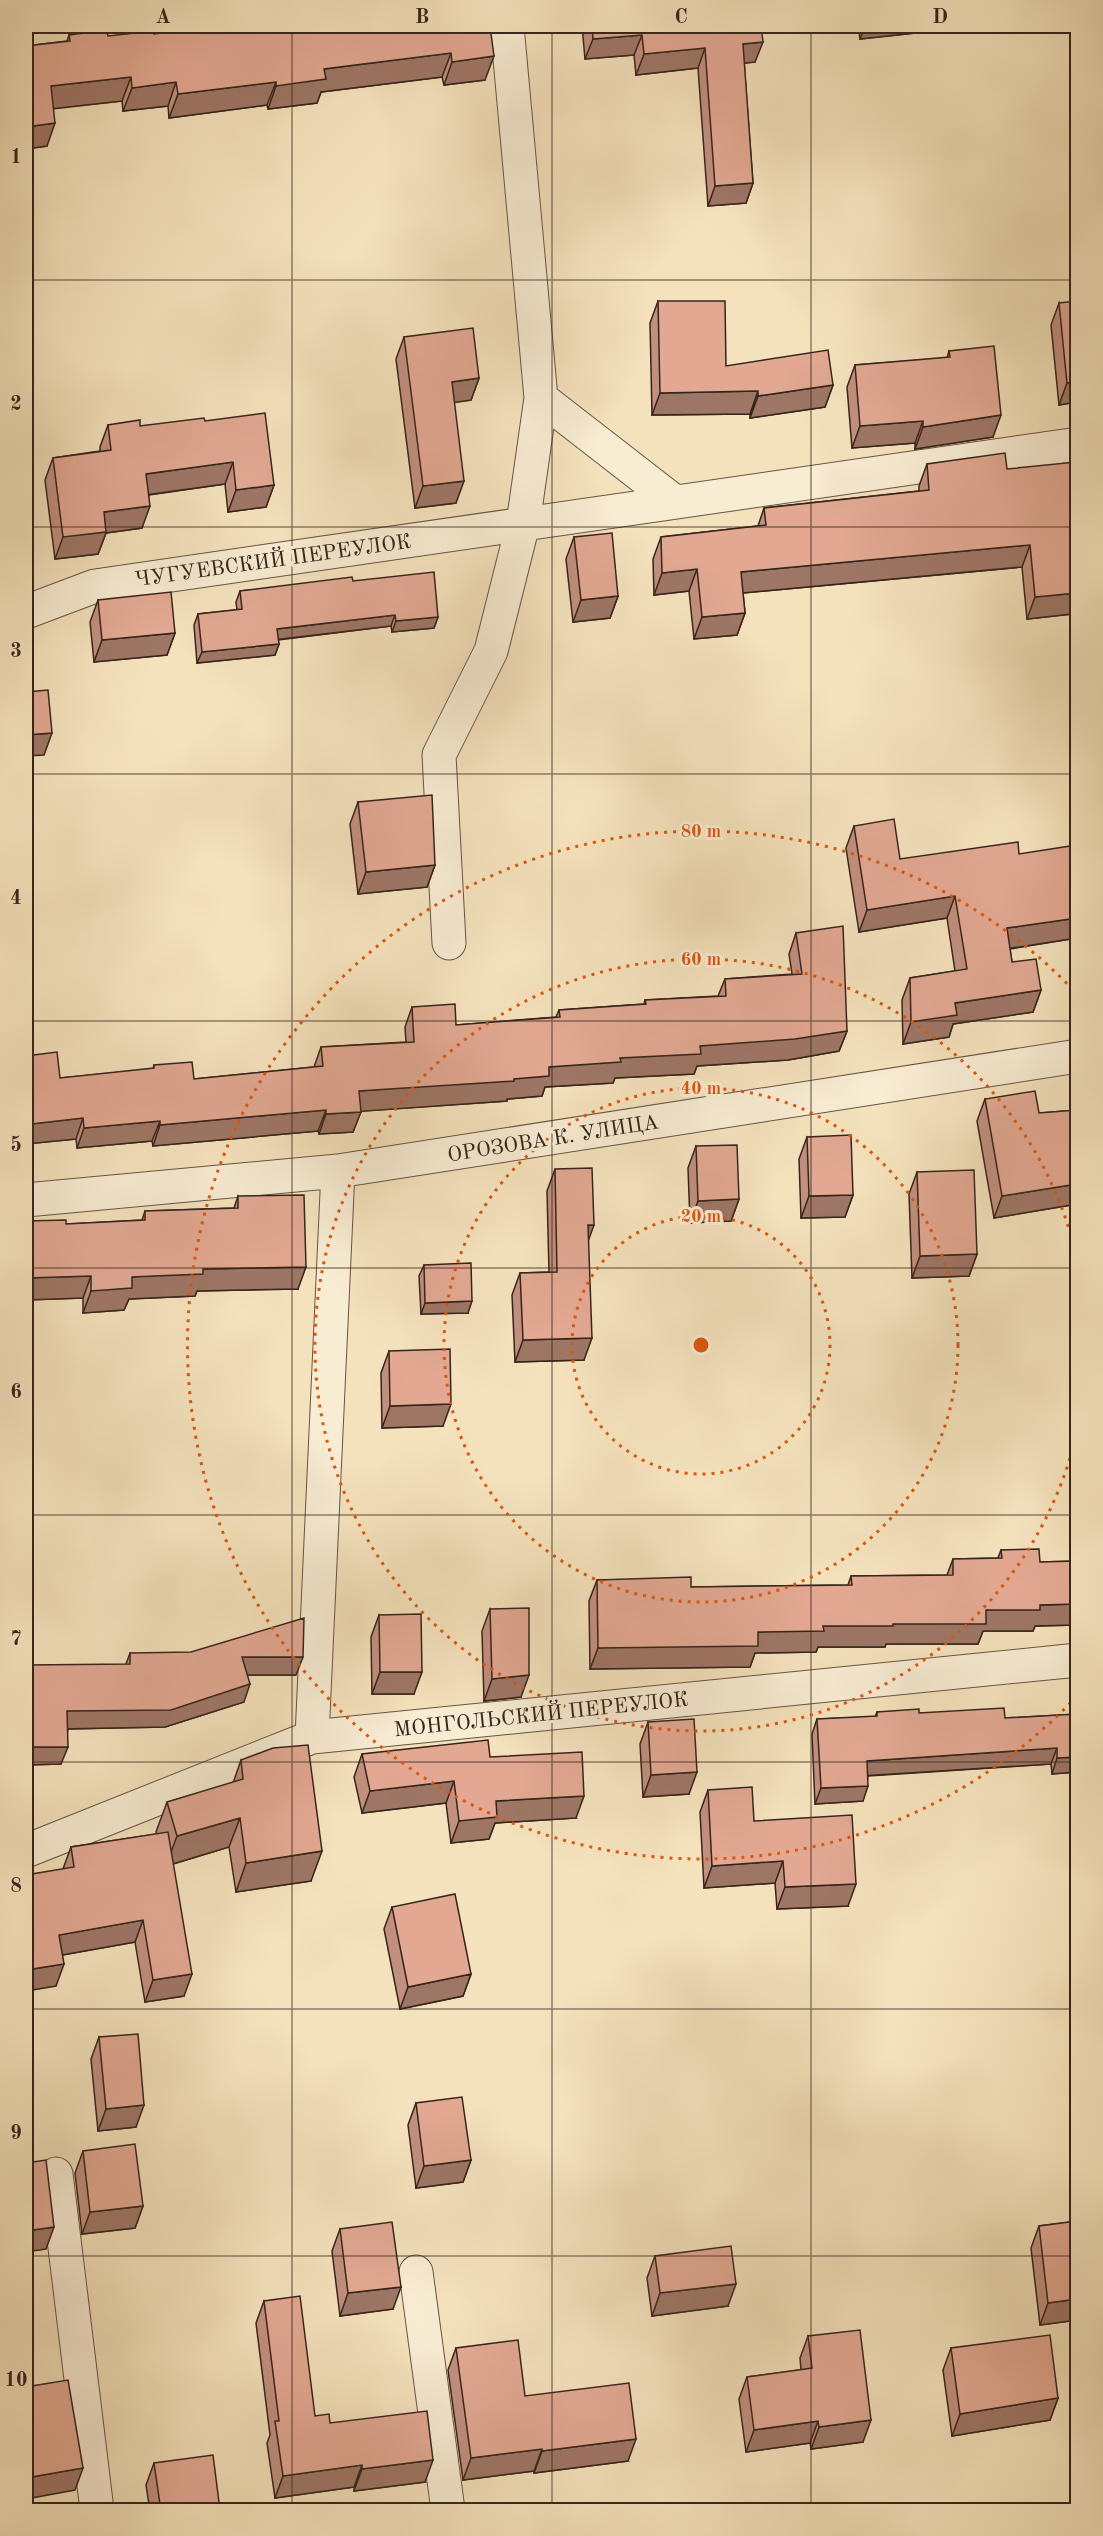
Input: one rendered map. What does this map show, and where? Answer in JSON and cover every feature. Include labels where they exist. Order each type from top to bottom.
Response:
[{"type":"street","points":[[449,943],[440,755],[491,651],[524,524],[541,398],[507,26]]},
{"type":"street","points":[[541,398],[675,502]]},
{"type":"street","name":"ЧУГУЕВСКИЙ ПЕРЕУЛОК","points":[[26,612],[95,586],[1077,444]]},
{"type":"street","name":"ОРОЗОВА К. УЛИЦА","points":[[26,1200],[338,1171],[1077,1056]]},
{"type":"street","points":[[312,1737],[338,1171]]},
{"type":"street","name":"МОНГОЛЬСКИЙ ПЕРЕУЛОК","points":[[26,1851],[312,1737],[1077,1660]]},
{"type":"street","points":[[56,2174],[97,2511]]},
{"type":"street","points":[[416,2272],[448,2511]]},
{"type":"building","points":[[223,26],[490,26],[494,56],[452,62],[451,53],[324,69],[326,79],[276,86],[276,82],[178,94],[176,82],[132,88],[131,77],[51,86],[55,123],[26,127],[26,46],[70,41],[69,35],[107,30],[108,36],[154,31],[154,34]]},
{"type":"building","points":[[592,26],[761,26],[763,42],[743,44],[753,183],[715,186],[705,48],[644,54],[642,35],[593,39]]},
{"type":"building","points":[[658,301],[725,301],[726,366],[828,350],[833,385],[758,396],[758,391],[660,393]]},
{"type":"building","points":[[1077,301],[1077,381],[1067,383],[1059,303]]},
{"type":"building","points":[[473,328],[479,378],[452,382],[464,481],[423,486],[404,337]]},
{"type":"building","points":[[994,346],[1001,415],[923,427],[923,421],[860,426],[855,365],[950,357],[949,351]]},
{"type":"building","points":[[265,413],[274,485],[236,490],[233,462],[146,474],[150,506],[104,512],[106,532],[63,537],[53,458],[111,450],[108,425],[140,420],[140,426]]},
{"type":"building","points":[[1005,453],[1007,469],[1076,462],[1077,512],[1072,513],[1077,593],[1035,597],[1030,545],[741,572],[745,613],[702,617],[697,569],[662,573],[661,537],[766,525],[764,508],[929,490],[927,464]]},
{"type":"building","points":[[612,533],[618,596],[581,600],[574,537]]},
{"type":"building","points":[[434,572],[438,617],[396,621],[395,615],[277,629],[279,644],[202,652],[198,614],[242,609],[240,591],[352,577],[353,581]]},
{"type":"building","points":[[171,592],[175,633],[102,640],[98,600]]},
{"type":"building","points":[[48,690],[52,733],[26,735],[26,692]]},
{"type":"building","points":[[432,795],[435,865],[366,872],[358,802]]},
{"type":"building","points":[[894,819],[900,859],[1018,842],[1019,854],[1077,845],[1077,918],[1007,928],[1012,962],[1036,959],[1041,990],[955,1003],[957,1015],[911,1022],[910,978],[967,969],[955,896],[867,910],[854,826]]},
{"type":"building","points":[[843,926],[847,1031],[795,1039],[700,1046],[701,1054],[620,1058],[621,1062],[549,1067],[549,1076],[514,1079],[514,1081],[359,1091],[361,1112],[326,1114],[326,1110],[160,1125],[160,1121],[84,1128],[83,1118],[31,1124],[31,1120],[26,1121],[26,1056],[57,1052],[60,1078],[192,1062],[194,1079],[323,1066],[321,1047],[414,1042],[412,1007],[455,1004],[456,1025],[560,1017],[559,1010],[646,1004],[645,1000],[726,996],[725,979],[802,974],[796,933]]},
{"type":"building","points":[[1035,1091],[1039,1113],[1077,1110],[1077,1184],[1002,1196],[985,1099]]},
{"type":"building","points":[[851,1135],[853,1195],[809,1196],[807,1137]]},
{"type":"building","points":[[737,1145],[739,1199],[698,1201],[696,1146]]},
{"type":"building","points":[[592,1168],[594,1225],[588,1225],[592,1338],[523,1340],[520,1273],[557,1272],[555,1169]]},
{"type":"building","points":[[974,1170],[977,1254],[920,1256],[917,1172]]},
{"type":"building","points":[[304,1195],[306,1267],[203,1269],[203,1274],[132,1277],[132,1288],[91,1291],[91,1276],[26,1278],[26,1221],[66,1220],[66,1224],[145,1220],[145,1211],[238,1208],[238,1196]]},
{"type":"building","points":[[471,1263],[472,1301],[425,1303],[424,1265]]},
{"type":"building","points":[[450,1349],[451,1404],[390,1406],[389,1351]]},
{"type":"building","points":[[1039,1549],[1040,1562],[1077,1561],[1077,1604],[1040,1605],[1040,1610],[986,1610],[986,1624],[823,1626],[824,1631],[758,1632],[758,1646],[598,1648],[597,1580],[691,1577],[691,1587],[852,1585],[851,1576],[953,1575],[953,1559],[1002,1558],[1001,1550]]},
{"type":"building","points":[[529,1608],[529,1675],[492,1679],[490,1609]]},
{"type":"building","points":[[421,1614],[422,1672],[380,1672],[379,1615]]},
{"type":"building","points":[[304,1618],[303,1657],[242,1657],[250,1684],[171,1710],[67,1711],[68,1747],[26,1747],[26,1665],[130,1664],[130,1653],[191,1652]]},
{"type":"building","points":[[1004,1708],[1005,1718],[1077,1714],[1077,1757],[1057,1758],[1057,1748],[867,1761],[868,1786],[821,1788],[817,1719],[877,1716],[877,1712],[919,1709],[919,1713]]},
{"type":"building","points":[[694,1719],[697,1772],[651,1775],[648,1722]]},
{"type":"building","points":[[488,1740],[490,1757],[582,1752],[584,1796],[496,1801],[497,1817],[459,1821],[454,1781],[370,1791],[362,1754]]},
{"type":"building","points":[[308,1745],[322,1851],[246,1863],[240,1818],[177,1836],[167,1802],[243,1779],[241,1760],[273,1748]]},
{"type":"building","points":[[752,1787],[754,1821],[852,1815],[856,1884],[785,1887],[783,1861],[712,1866],[708,1790]]},
{"type":"building","points":[[168,1832],[192,1974],[153,1980],[143,1920],[59,1935],[64,1964],[26,1970],[26,1875],[74,1867],[71,1847]]},
{"type":"building","points":[[455,1894],[471,1974],[408,1987],[392,1907]]},
{"type":"building","points":[[138,2034],[144,2105],[106,2109],[99,2037]]},
{"type":"building","points":[[462,2097],[471,2160],[424,2166],[416,2103]]},
{"type":"building","points":[[135,2144],[143,2206],[90,2212],[83,2151]]},
{"type":"building","points":[[46,2160],[54,2227],[26,2231],[26,2163]]},
{"type":"building","points":[[1077,2221],[1077,2299],[1048,2303],[1039,2226]]},
{"type":"building","points":[[392,2222],[401,2287],[348,2293],[340,2229]]},
{"type":"building","points":[[731,2246],[736,2284],[660,2293],[655,2256]]},
{"type":"building","points":[[300,2296],[315,2416],[329,2414],[330,2423],[427,2411],[433,2460],[362,2469],[362,2465],[283,2476],[275,2421],[279,2421],[264,2301]]},
{"type":"building","points":[[860,2330],[871,2420],[819,2427],[818,2421],[754,2430],[747,2377],[812,2368],[808,2336]]},
{"type":"building","points":[[1050,2335],[1058,2398],[960,2414],[951,2348]]},
{"type":"building","points":[[518,2340],[525,2396],[629,2383],[636,2439],[471,2458],[456,2348]]},
{"type":"building","points":[[68,2380],[83,2468],[26,2478],[26,2387]]},
{"type":"building","points":[[213,2455],[220,2510],[161,2511],[154,2463]]}]
